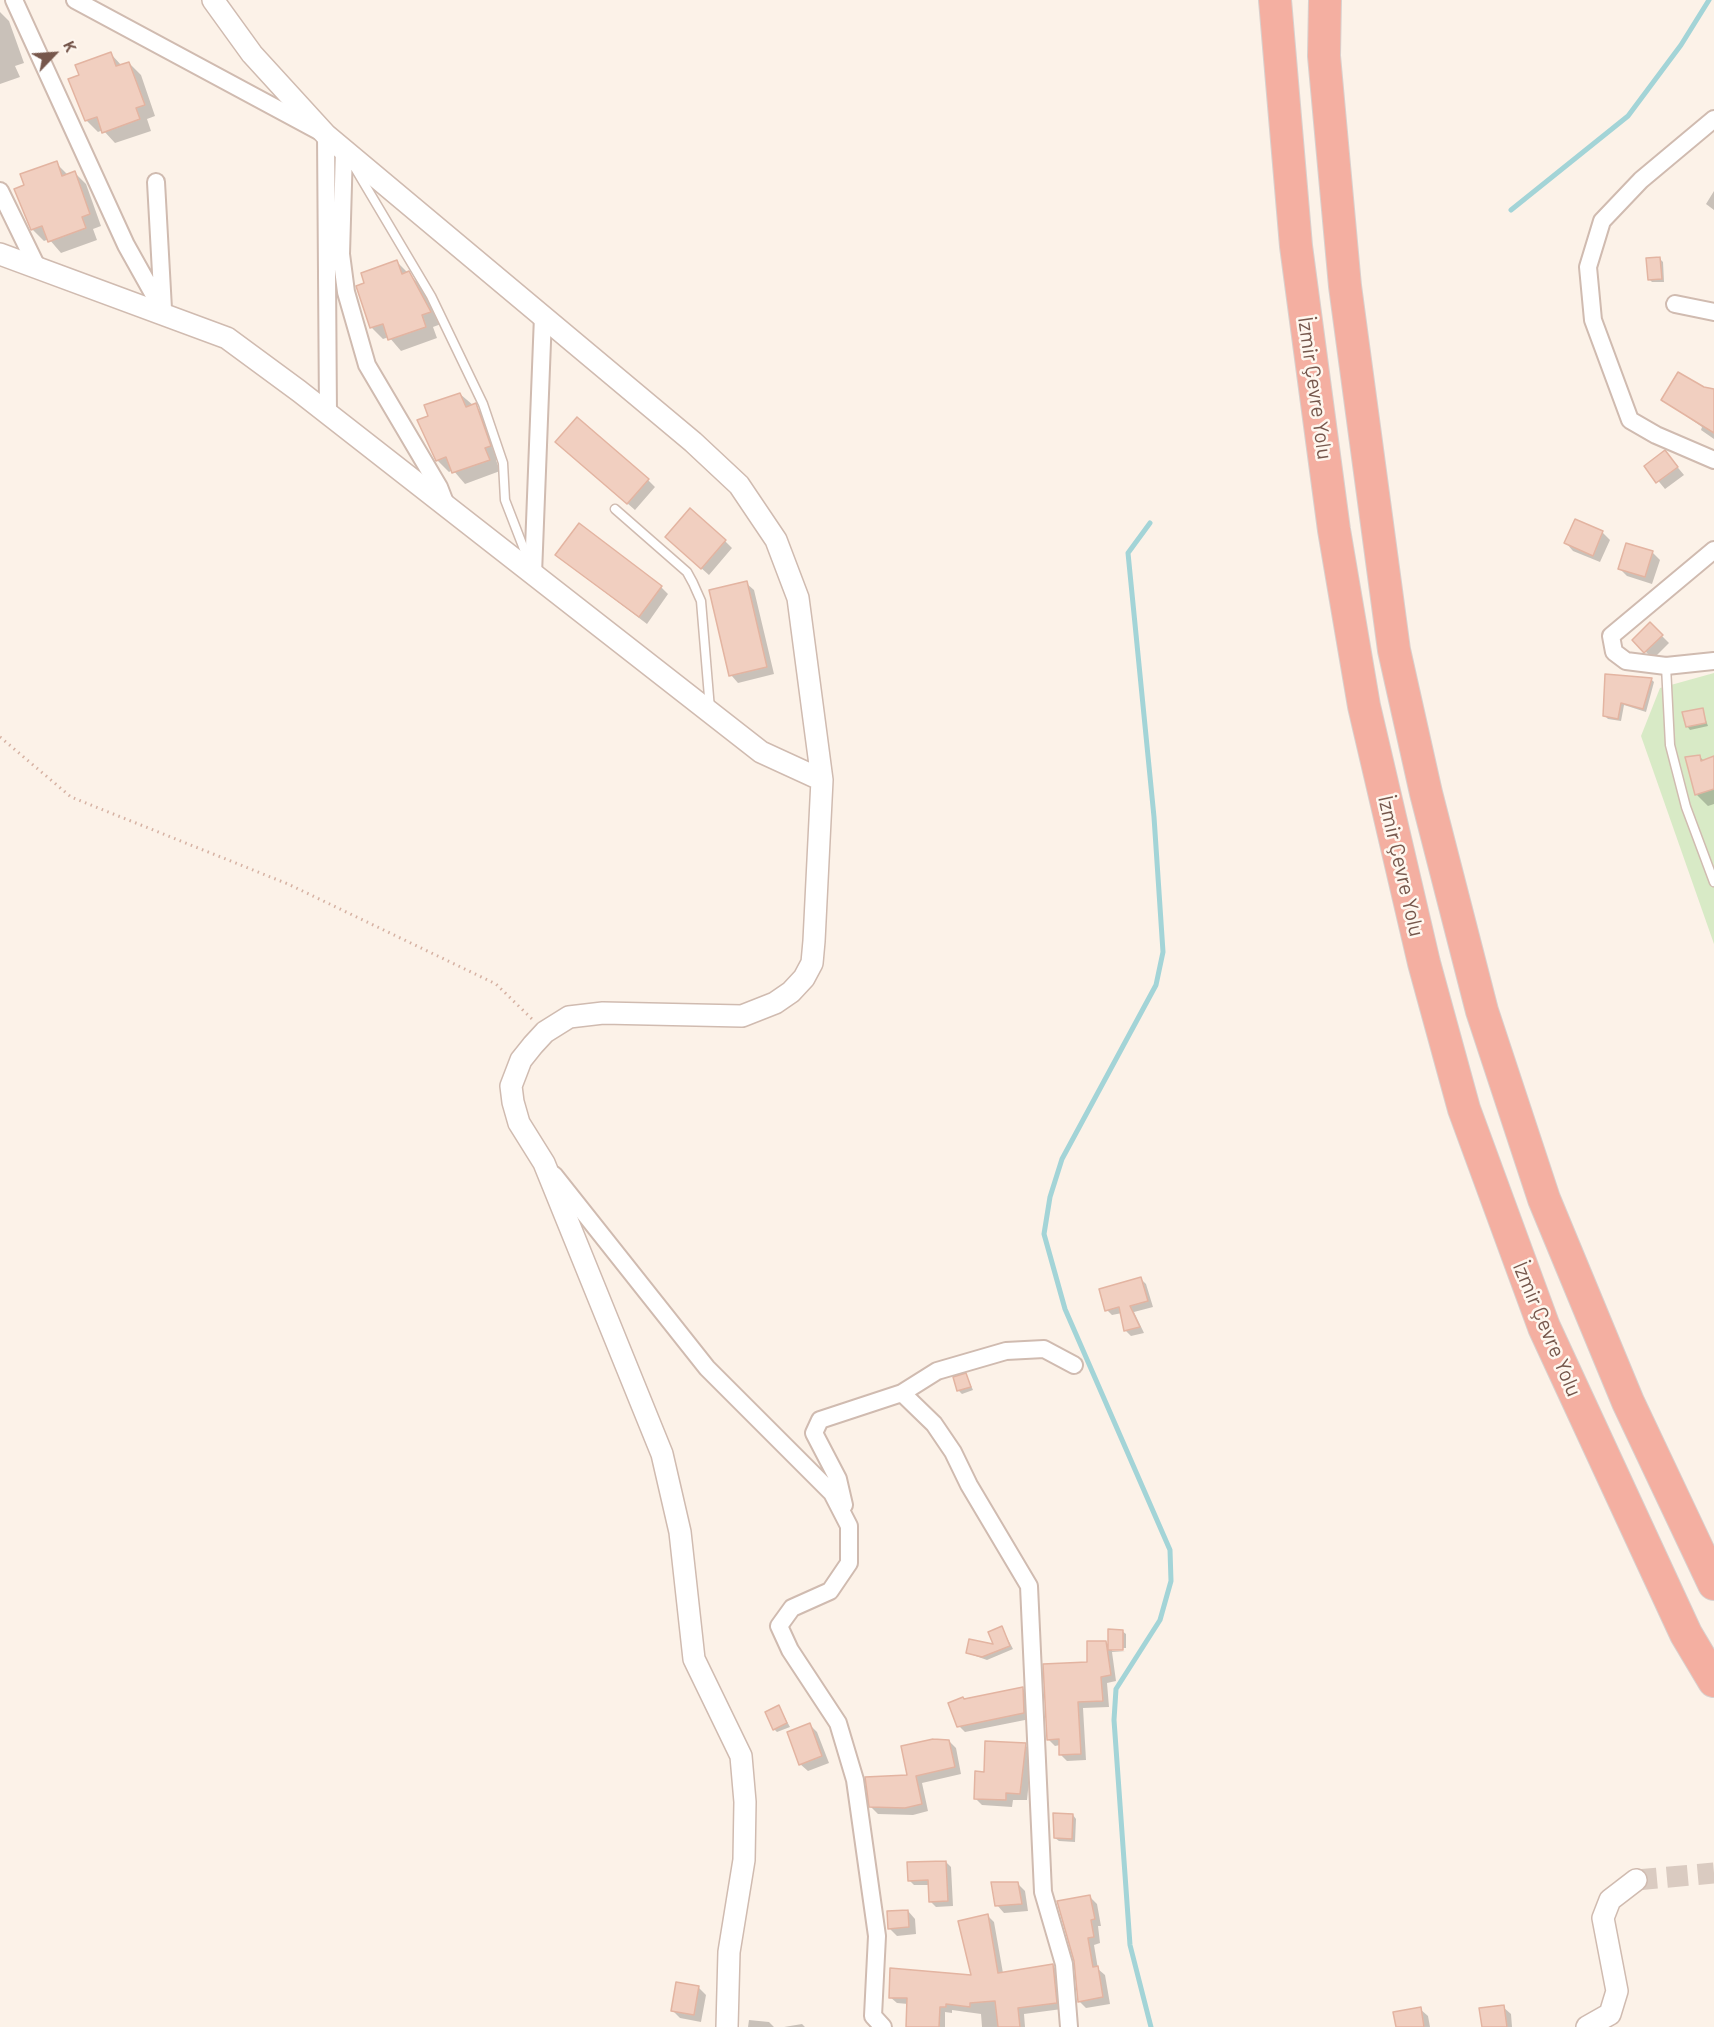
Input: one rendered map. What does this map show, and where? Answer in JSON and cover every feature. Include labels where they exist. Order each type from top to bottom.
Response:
[{"type":"highway","name":"İzmir Çevre Yolu","points":[[1275,0],[1296,246],[1334,530],[1364,706],[1424,963],[1464,1109],[1544,1327],[1686,1634],[1714,1681]]},
{"type":"highway","name":"İzmir Çevre Yolu","points":[[1325,0],[1324,56],[1345,286],[1394,650],[1426,794],[1482,1011],[1544,1198],[1628,1402],[1714,1584]]},
{"type":"street","points":[[14,0],[126,245],[164,313]]},
{"type":"street","points":[[75,0],[326,135]]},
{"type":"street","points":[[213,0],[252,54],[326,135],[693,442],[739,485],[776,540],[798,598],[822,780],[812,963],[791,992],[760,1011],[742,1016],[586,1013],[569,1017],[545,1032],[521,1060],[511,1086],[519,1123],[544,1163],[707,1368],[832,1493],[849,1526]]},
{"type":"street","points":[[1714,119],[1641,180],[1602,221],[1588,267],[1593,320],[1630,420],[1656,435],[1714,460]]},
{"type":"street","points":[[326,135],[328,414]]},
{"type":"street","points":[[344,150],[341,254],[346,292],[364,355],[367,365],[439,488],[447,507]]},
{"type":"street","points":[[156,182],[164,313]]},
{"type":"street","points":[[0,191],[38,269]]},
{"type":"street","points":[[0,254],[227,338],[328,414],[761,752],[822,780]]},
{"type":"street","points":[[1675,304],[1714,312]]},
{"type":"street","points":[[534,574],[543,316]]},
{"type":"street","points":[[1714,550],[1611,636],[1614,652],[1626,661],[1666,666],[1714,661]]},
{"type":"street","points":[[544,1163],[662,1454],[680,1532],[694,1659],[741,1756],[745,1802],[744,1860],[729,1952],[727,2027]]},
{"type":"street","points":[[883,2027],[873,2016],[877,1936],[855,1780],[838,1723],[790,1650],[779,1626],[792,1608],[830,1591],[849,1563],[849,1526],[838,1479],[814,1433],[820,1420],[902,1393],[937,1371],[1006,1351],[1044,1349],[1074,1365]]},
{"type":"street","points":[[902,1393],[934,1424],[953,1452],[969,1485],[1029,1586],[1043,1892],[1064,1965],[1069,2027]]},
{"type":"street","points":[[1587,2027],[1610,2014],[1617,1991],[1603,1918],[1610,1900],[1636,1880]]},
{"type":"lane","points":[[344,150],[431,296],[483,404],[503,463],[505,500],[534,574]]},
{"type":"lane","points":[[615,509],[687,572],[693,583],[701,601],[711,713]]},
{"type":"lane","points":[[1666,666],[1670,745],[1686,807],[1714,882]]},
{"type":"path","points":[[0,737],[71,797],[288,884],[496,984],[545,1032]]},
{"type":"green space","points":[[1714,673],[1714,944],[1641,736],[1660,688]]},
{"type":"building","points":[[111,52],[116,66],[129,62],[145,105],[136,108],[140,119],[102,133],[97,117],[85,121],[68,79],[79,75],[75,65]]},
{"type":"building","points":[[57,161],[62,176],[75,171],[90,214],[82,217],[86,228],[48,242],[42,226],[31,230],[14,189],[24,185],[20,174]]},
{"type":"building","points":[[1660,257],[1662,279],[1648,280],[1646,258]]},
{"type":"building","points":[[397,260],[402,274],[409,271],[431,312],[422,315],[426,327],[388,340],[383,324],[370,328],[356,286],[364,283],[361,273]]},
{"type":"building","points":[[1678,372],[1704,387],[1714,389],[1714,433],[1661,400]]},
{"type":"building","points":[[460,393],[466,407],[476,403],[491,446],[485,448],[490,460],[452,473],[446,457],[436,461],[417,420],[428,416],[424,405]]},
{"type":"building","points":[[577,417],[649,479],[627,504],[555,442]]},
{"type":"building","points":[[1665,450],[1678,467],[1656,483],[1644,466]]},
{"type":"building","points":[[690,508],[726,540],[701,569],[665,537]]},
{"type":"building","points":[[1575,519],[1603,531],[1593,556],[1564,543]]},
{"type":"building","points":[[579,523],[662,586],[639,617],[555,555]]},
{"type":"building","points":[[1626,543],[1653,551],[1645,577],[1618,569]]},
{"type":"building","points":[[747,581],[767,667],[729,676],[709,590]]},
{"type":"building","points":[[1650,622],[1663,635],[1644,653],[1632,640]]},
{"type":"building","points":[[1605,674],[1652,678],[1643,709],[1621,703],[1618,719],[1603,716]]},
{"type":"building","points":[[1703,708],[1706,723],[1686,727],[1682,712]]},
{"type":"building","points":[[1700,755],[1701,761],[1714,756],[1714,789],[1695,795],[1685,757]]},
{"type":"building","points":[[1141,1277],[1148,1301],[1130,1306],[1140,1327],[1124,1331],[1119,1307],[1105,1311],[1099,1289]]},
{"type":"building","points":[[966,1373],[971,1387],[957,1391],[953,1377]]},
{"type":"building","points":[[1002,1626],[1010,1646],[982,1657],[966,1653],[969,1639],[993,1644],[988,1632]]},
{"type":"building","points":[[1108,1629],[1123,1630],[1123,1650],[1108,1650]]},
{"type":"building","points":[[1087,1641],[1106,1641],[1111,1675],[1101,1677],[1103,1701],[1078,1702],[1081,1754],[1059,1755],[1059,1739],[1047,1740],[1043,1664],[1087,1662]]},
{"type":"building","points":[[1023,1687],[1024,1713],[957,1727],[948,1703],[963,1697],[964,1699]]},
{"type":"building","points":[[779,1705],[787,1723],[773,1730],[765,1712]]},
{"type":"building","points":[[810,1723],[822,1756],[799,1765],[787,1732]]},
{"type":"building","points":[[933,1739],[949,1740],[955,1767],[916,1776],[922,1804],[905,1808],[869,1807],[865,1777],[907,1775],[901,1746]]},
{"type":"building","points":[[985,1741],[1026,1743],[1020,1794],[1006,1793],[1006,1800],[974,1799],[975,1771],[984,1772]]},
{"type":"building","points":[[1053,1813],[1073,1814],[1072,1839],[1054,1838]]},
{"type":"building","points":[[946,1861],[948,1901],[929,1902],[928,1880],[908,1881],[907,1862]]},
{"type":"building","points":[[991,1882],[1018,1882],[1022,1904],[995,1906]]},
{"type":"building","points":[[1090,1895],[1095,1919],[1091,1920],[1094,1937],[1088,1938],[1093,1967],[1098,1966],[1103,1997],[1078,2002],[1074,1961],[1057,1901]]},
{"type":"building","points":[[908,1910],[909,1927],[888,1929],[887,1911]]},
{"type":"building","points":[[988,1914],[998,1973],[1053,1964],[1057,2003],[1018,2008],[1020,2027],[998,2027],[995,2001],[970,2003],[970,2007],[946,2004],[946,2007],[940,2007],[939,2027],[906,2027],[907,1998],[889,1998],[890,1968],[971,1975],[958,1921]]},
{"type":"building","points":[[676,1982],[699,1986],[694,2015],[671,2011]]},
{"type":"building","points":[[1504,2005],[1507,2027],[1482,2027],[1479,2008]]},
{"type":"building","points":[[1421,2007],[1424,2027],[1396,2027],[1393,2012]]},
{"type":"waterway","points":[[1511,210],[1628,116],[1681,45],[1709,0]]},
{"type":"waterway","points":[[1150,523],[1128,553],[1154,817],[1163,952],[1156,985],[1062,1159],[1050,1197],[1044,1234],[1065,1309],[1170,1550],[1171,1581],[1160,1620],[1116,1689],[1114,1720],[1130,1945],[1151,2027]]},
{"type":"tunnel","points":[[1636,1880],[1714,1873]]}]
